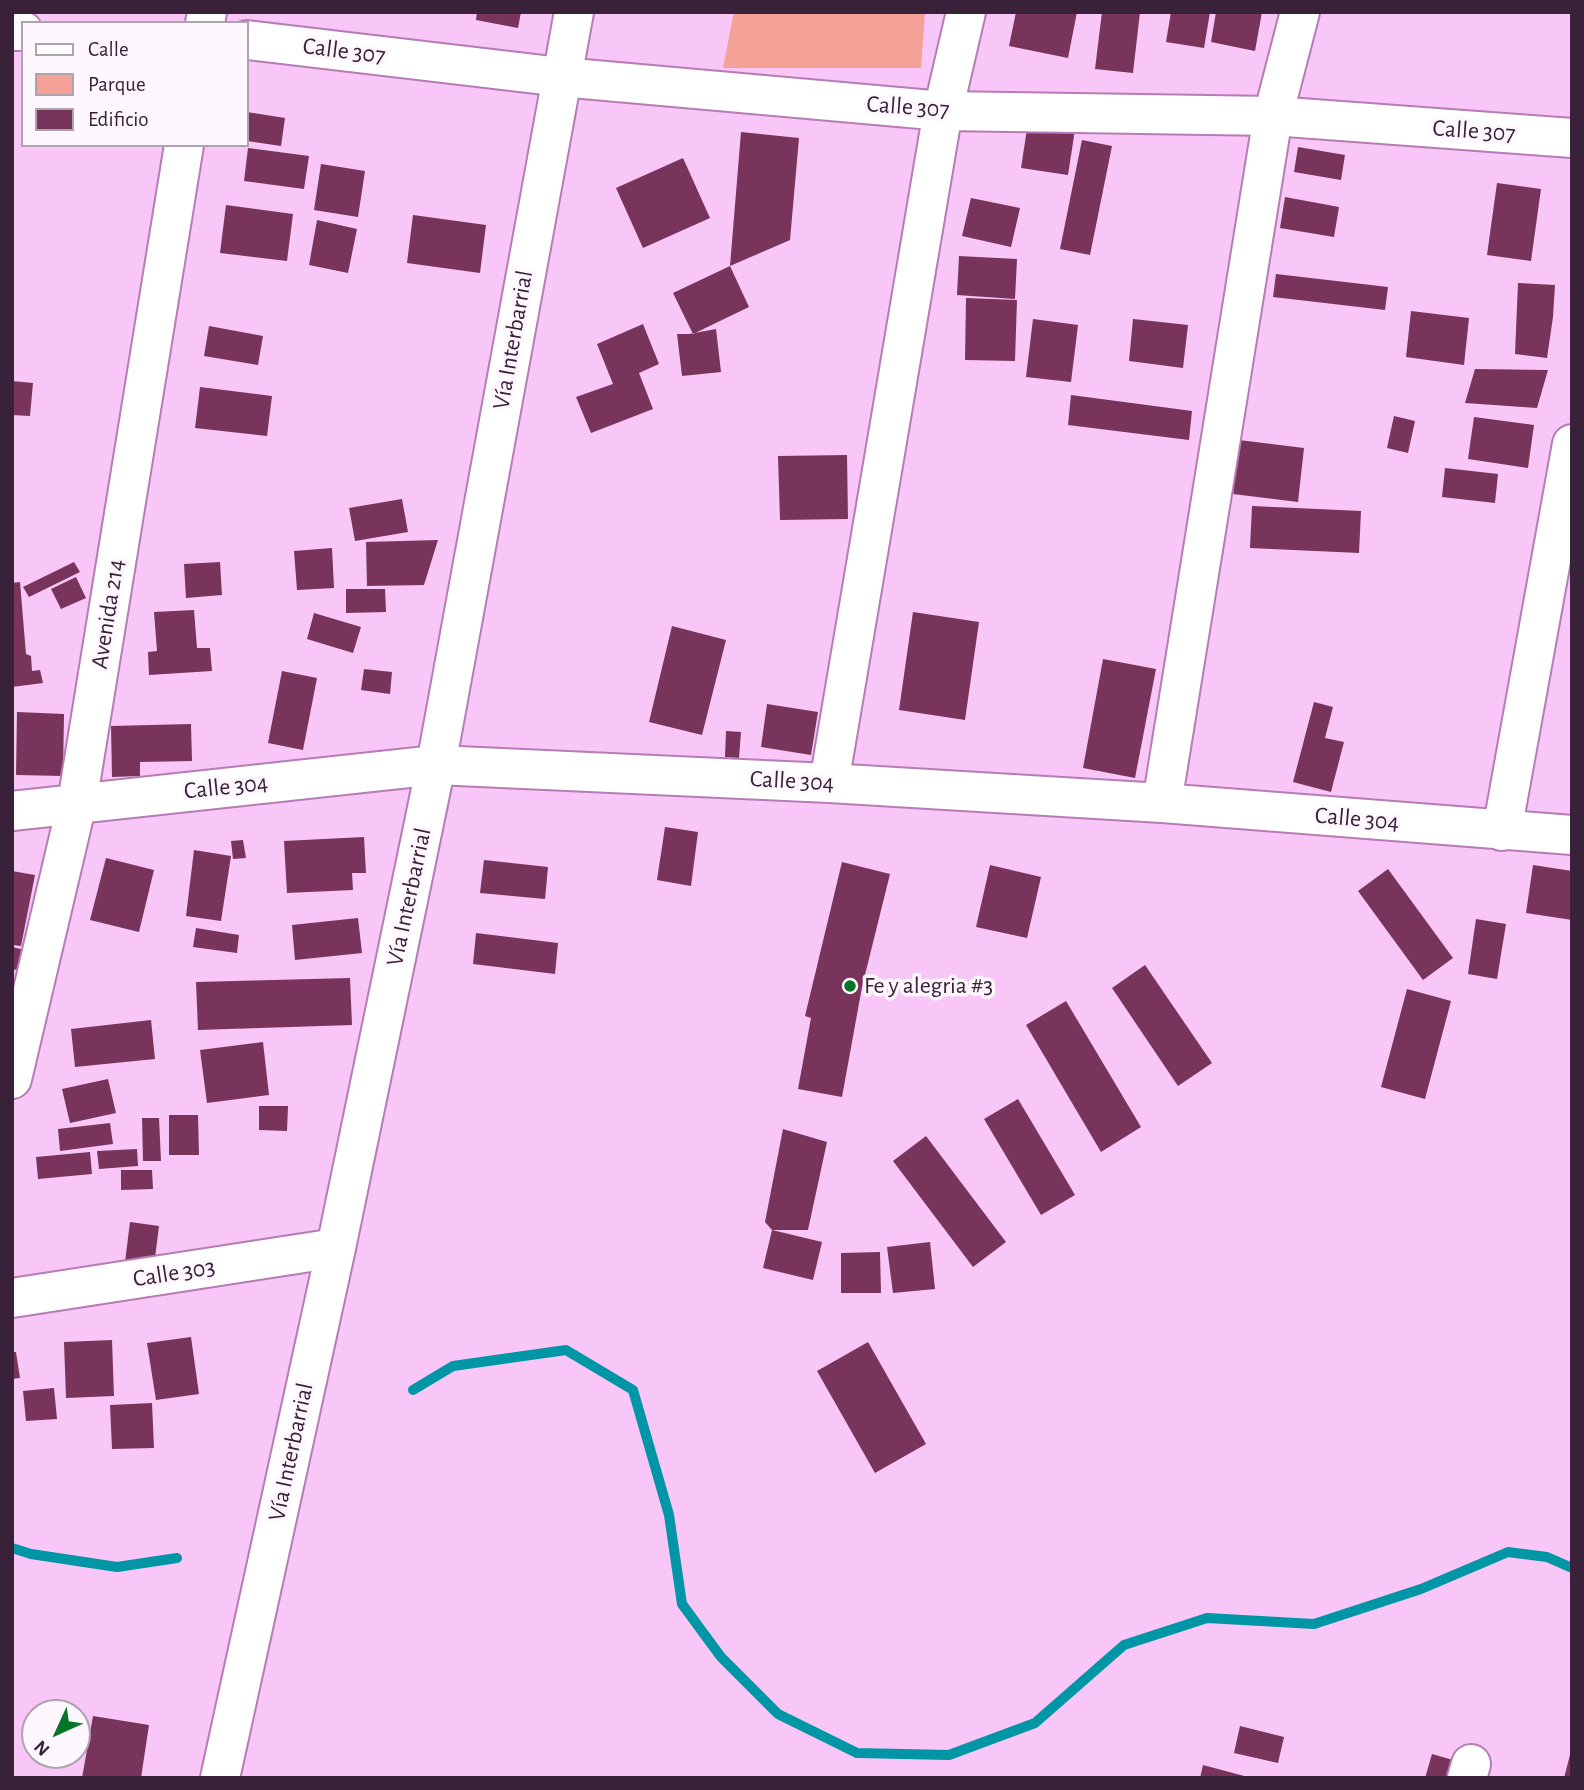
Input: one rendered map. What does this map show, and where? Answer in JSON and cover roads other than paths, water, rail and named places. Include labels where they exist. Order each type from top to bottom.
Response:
[{"type":"street","name":"Vía Interbarrial","points":[[220,1778],[336,1248],[436,765],[574,12]]},
{"type":"street","points":[[829,783],[943,111],[966,12]]},
{"type":"street","points":[[1162,803],[1273,116],[1300,12]]},
{"type":"street","name":"Calle 307","points":[[248,40],[561,77],[943,111],[1273,116],[1572,138]]},
{"type":"street","name":"Avenida 214","points":[[12,1079],[77,803],[184,147]]},
{"type":"street","points":[[1502,831],[1572,444]]},
{"type":"street","name":"Calle 304","points":[[12,811],[436,765],[829,783],[1162,803],[1572,835]]},
{"type":"street","name":"Calle 303","points":[[12,1298],[336,1248]]},
{"type":"waterway","points":[[413,1390],[453,1366],[566,1350],[633,1390],[669,1515],[682,1604],[721,1657],[778,1714],[857,1753],[949,1755],[1035,1723],[1124,1645],[1207,1618],[1314,1624],[1421,1589],[1508,1552],[1547,1557],[1572,1568]]},
{"type":"waterway","points":[[12,1548],[31,1554],[117,1567],[177,1558]]},
{"type":"place","name":"Fe y alegria #3","points":[[850,986]]}]
